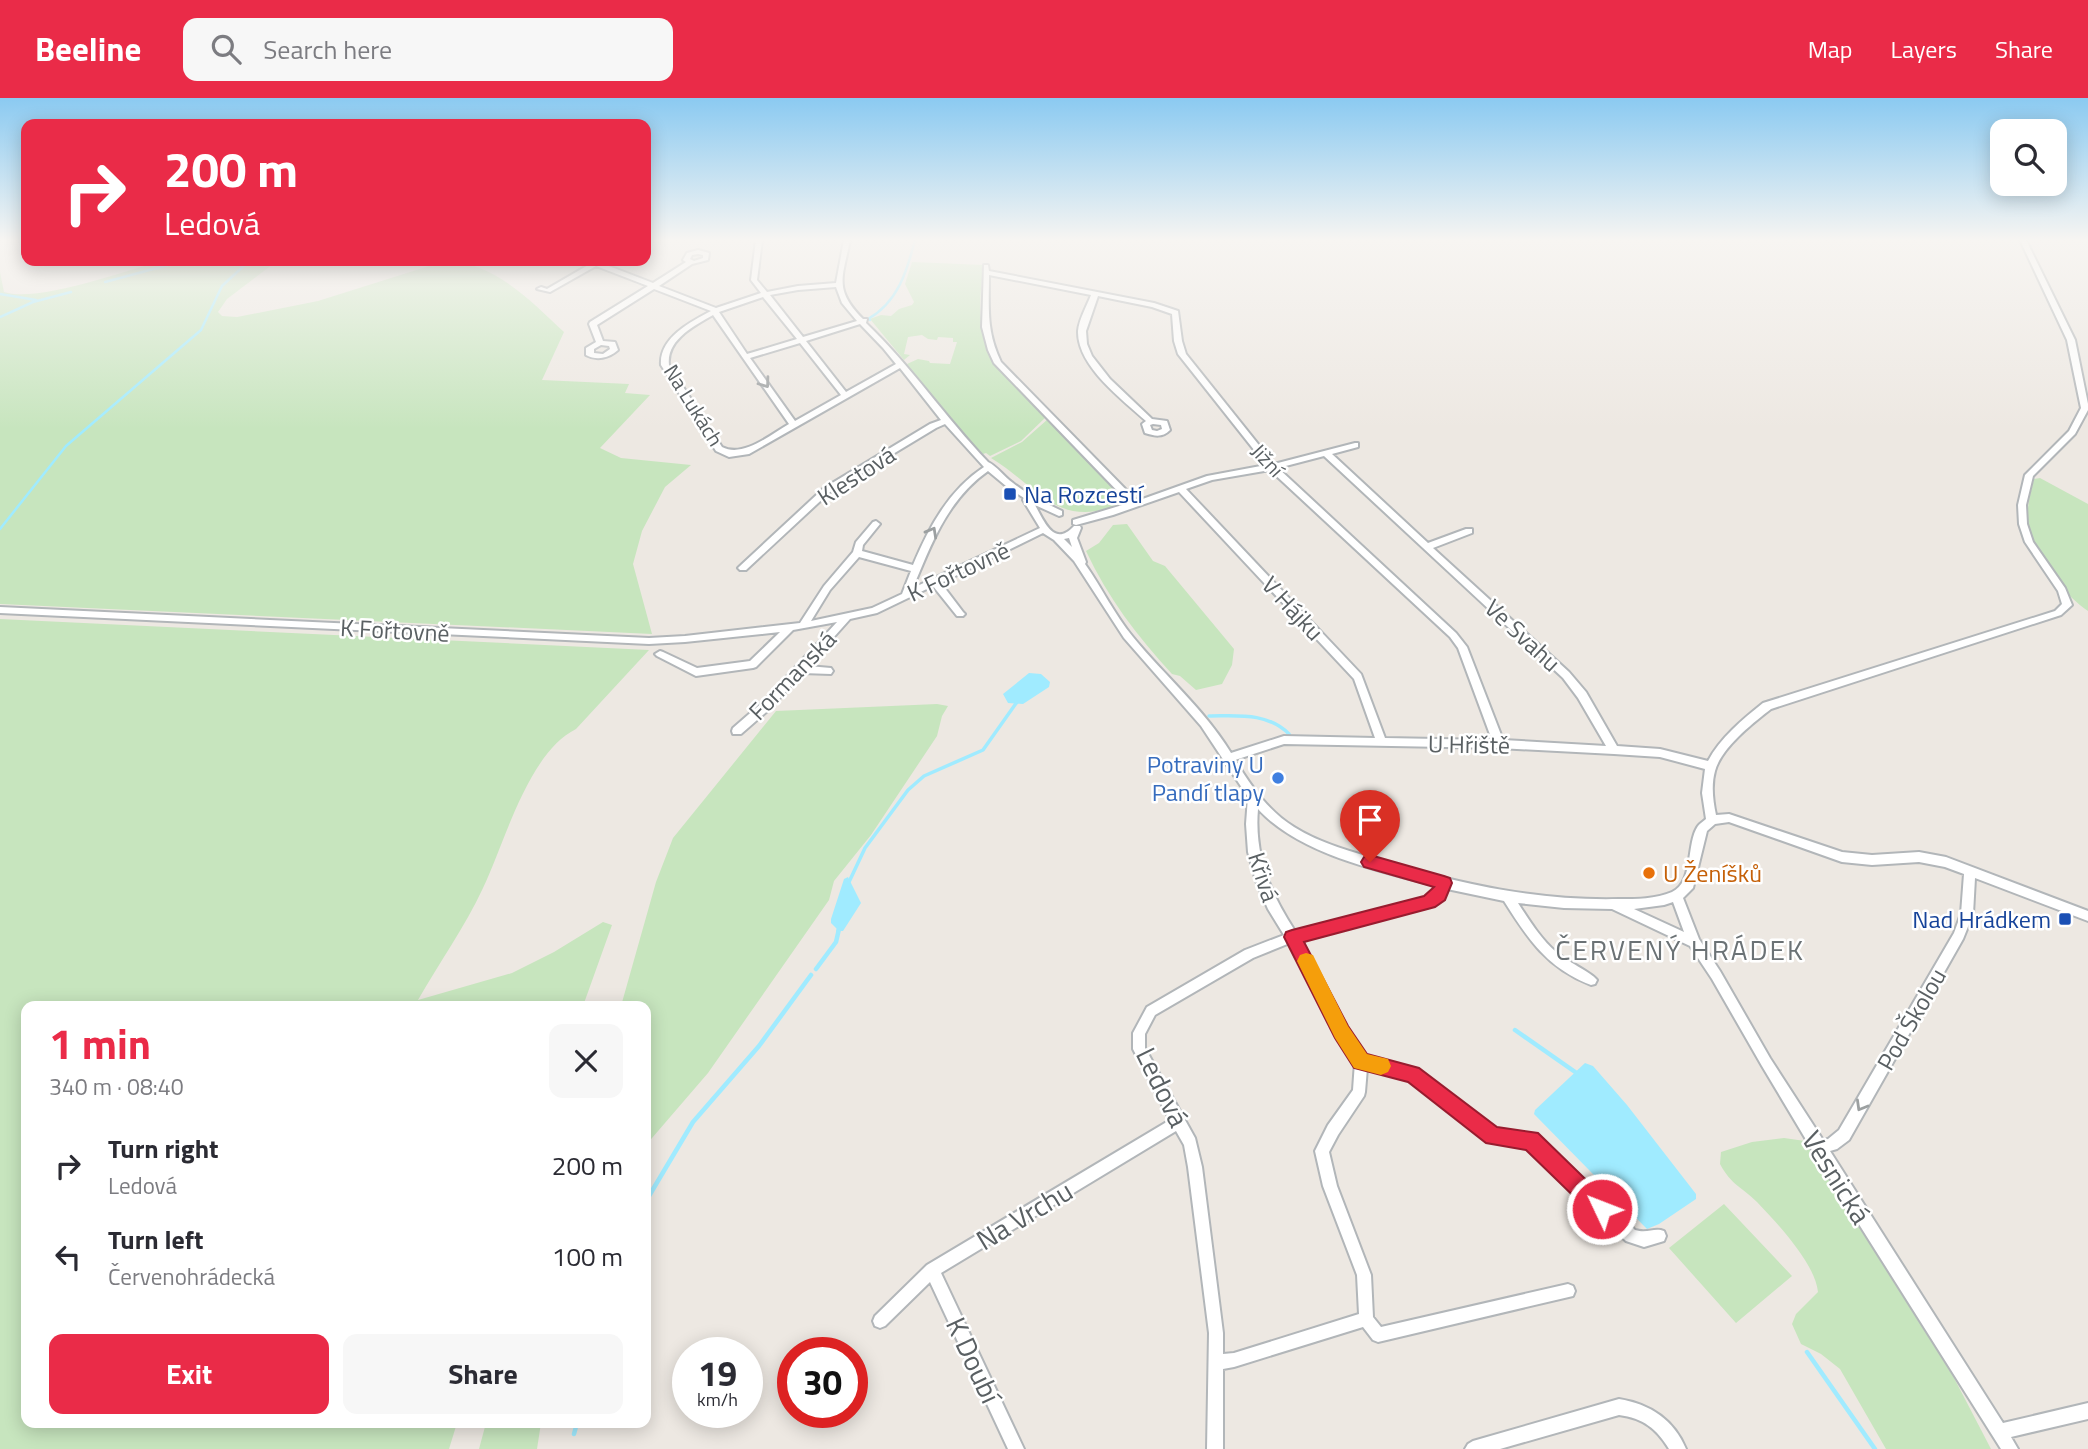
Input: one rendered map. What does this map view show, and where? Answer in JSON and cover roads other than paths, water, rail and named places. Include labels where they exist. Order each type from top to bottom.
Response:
[{"type":"street","points":[[600,343],[593,324],[625,303]]},
{"type":"street","points":[[697,303],[715,310],[794,425]]},
{"type":"street","name":"Na Lukách","points":[[738,303],[715,310],[675,338],[664,355],[666,368],[719,449],[729,454],[746,452],[901,364]]},
{"type":"street","points":[[771,303],[844,394]]},
{"type":"street","points":[[846,303],[901,364],[946,422],[990,466],[1021,493],[1070,516],[1076,522]]},
{"type":"street","name":"Jižní","points":[[983,303],[985,334],[998,363],[1135,504]]},
{"type":"street","points":[[1092,303],[1083,327],[1087,354],[1104,376],[1150,421]]},
{"type":"street","name":"Jižní","points":[[1144,303],[1175,313],[1178,341],[1189,364],[1272,467],[1453,635],[1462,647],[1499,744]]},
{"type":"street","points":[[1712,820],[1708,806],[1711,766],[1749,719],[1767,706],[2058,613],[2067,605],[2062,590],[2029,542],[2023,524],[2022,505],[2029,474],[2072,432],[2085,408],[2071,340],[2053,303]]},
{"type":"street","points":[[746,357],[864,321]]},
{"type":"street","name":"Klestová","points":[[743,568],[827,490],[933,426],[946,422]]},
{"type":"street","points":[[1076,522],[1210,478],[1272,467],[1354,445]]},
{"type":"street","name":"Ve Svahu","points":[[1326,453],[1566,675],[1582,695],[1614,750]]},
{"type":"street","points":[[906,595],[931,532],[977,474],[990,466]]},
{"type":"street","name":"V Hájku","points":[[1180,488],[1358,677],[1382,743]]},
{"type":"street","points":[[1021,493],[1043,526],[1057,537],[1083,567],[1119,626],[1147,661],[1206,724],[1253,797],[1279,823],[1318,845],[1444,883],[1508,897],[1611,904],[1676,898],[1687,888],[1702,829],[1712,820],[1738,820],[1842,857],[1872,860],[1919,857],[1946,862],[2088,916]]},
{"type":"street","points":[[1043,526],[1049,516],[1059,513]]},
{"type":"street","points":[[1076,522],[1073,532],[1083,567]]},
{"type":"street","points":[[803,626],[827,588],[857,553],[859,544],[876,524]]},
{"type":"street","name":"K Fořtovně","points":[[0,610],[649,641],[790,628],[874,611],[1043,526]]},
{"type":"street","points":[[1427,547],[1469,531]]},
{"type":"street","points":[[1057,537],[1073,532]]},
{"type":"street","points":[[857,553],[916,569]]},
{"type":"street","points":[[935,582],[960,614]]},
{"type":"street","name":"Formanská","points":[[737,732],[768,704],[846,618]]},
{"type":"street","points":[[660,654],[696,672],[753,664],[790,628]]},
{"type":"street","points":[[800,669],[828,671]]},
{"type":"street","name":"U Hřiště","points":[[1228,758],[1284,740],[1499,744],[1614,750],[1660,753],[1711,766]]},
{"type":"street","name":"Křivá","points":[[1253,797],[1251,824],[1257,862],[1274,909],[1292,937],[1341,1032],[1361,1061]]},
{"type":"street","name":"Pod Školou","points":[[1819,1148],[1832,1144],[1844,1135],[1959,935],[1967,914],[1970,870]]},
{"type":"street","name":"Ledová","points":[[1215,1449],[1217,1362],[1195,1167],[1190,1143],[1139,1049],[1139,1033],[1144,1019],[1151,1010],[1249,954],[1292,937],[1429,902],[1439,895],[1444,883]]},
{"type":"street","points":[[1508,897],[1549,956],[1567,969],[1591,980]]},
{"type":"street","name":"Vesnická","points":[[1676,898],[1694,942],[1819,1148],[2010,1449]]},
{"type":"street","points":[[1611,904],[1694,942]]},
{"type":"street","points":[[1568,1291],[1378,1335],[1367,1319],[1364,1275],[1330,1186],[1322,1151],[1359,1092],[1361,1061],[1413,1074],[1493,1136],[1531,1140],[1631,1236],[1644,1240],[1659,1236]]},
{"type":"street","name":"Na Vrchu","points":[[880,1321],[932,1270],[1179,1122]]},
{"type":"street","name":"K Doubí","points":[[932,1270],[1016,1449]]},
{"type":"street","points":[[1217,1362],[1234,1360],[1367,1319]]},
{"type":"street","points":[[1473,1449],[1619,1407],[1634,1408],[1651,1416],[1665,1428],[1678,1449]]},
{"type":"street","points":[[1998,1432],[2088,1411]]},
{"type":"water","points":[[1029,673],[1041,674],[1050,682],[1049,687],[1023,704],[1008,703],[1003,694]]},
{"type":"water","points":[[848,877],[861,903],[843,931],[839,931],[831,923],[831,919],[844,879]]},
{"type":"water","points":[[1585,1063],[1593,1066],[1627,1105],[1696,1194],[1696,1199],[1647,1229],[1534,1114],[1535,1110]]},
{"type":"waterway","points":[[0,317],[31,303]]},
{"type":"waterway","points":[[0,529],[66,446],[201,330],[214,303]]},
{"type":"waterway","points":[[870,320],[868,319],[888,303]]},
{"type":"waterway","points":[[849,882],[865,848],[908,790],[924,776],[983,750],[1017,702]]},
{"type":"waterway","points":[[1209,716],[1261,719],[1289,734]]},
{"type":"waterway","points":[[838,931],[839,927]]},
{"type":"waterway","points":[[816,969],[836,942],[839,929]]},
{"type":"waterway","points":[[651,1193],[693,1122],[759,1046],[811,975]]},
{"type":"waterway","points":[[1515,1030],[1578,1074]]},
{"type":"waterway","points":[[1807,1352],[1875,1449]]},
{"type":"waterway","points":[[574,1434],[576,1428]]},
{"type":"place","name":"Na Rozcestí","points":[[1010,494]]},
{"type":"place","name":"Potraviny U Pandí tlapy","points":[[1278,778]]},
{"type":"place","name":"U Ženíšků","points":[[1649,873]]},
{"type":"place","name":"Nad Hrádkem","points":[[2065,919]]},
{"type":"district","name":"ČERVENÝ HRÁDEK","points":[[1680,949]]}]
